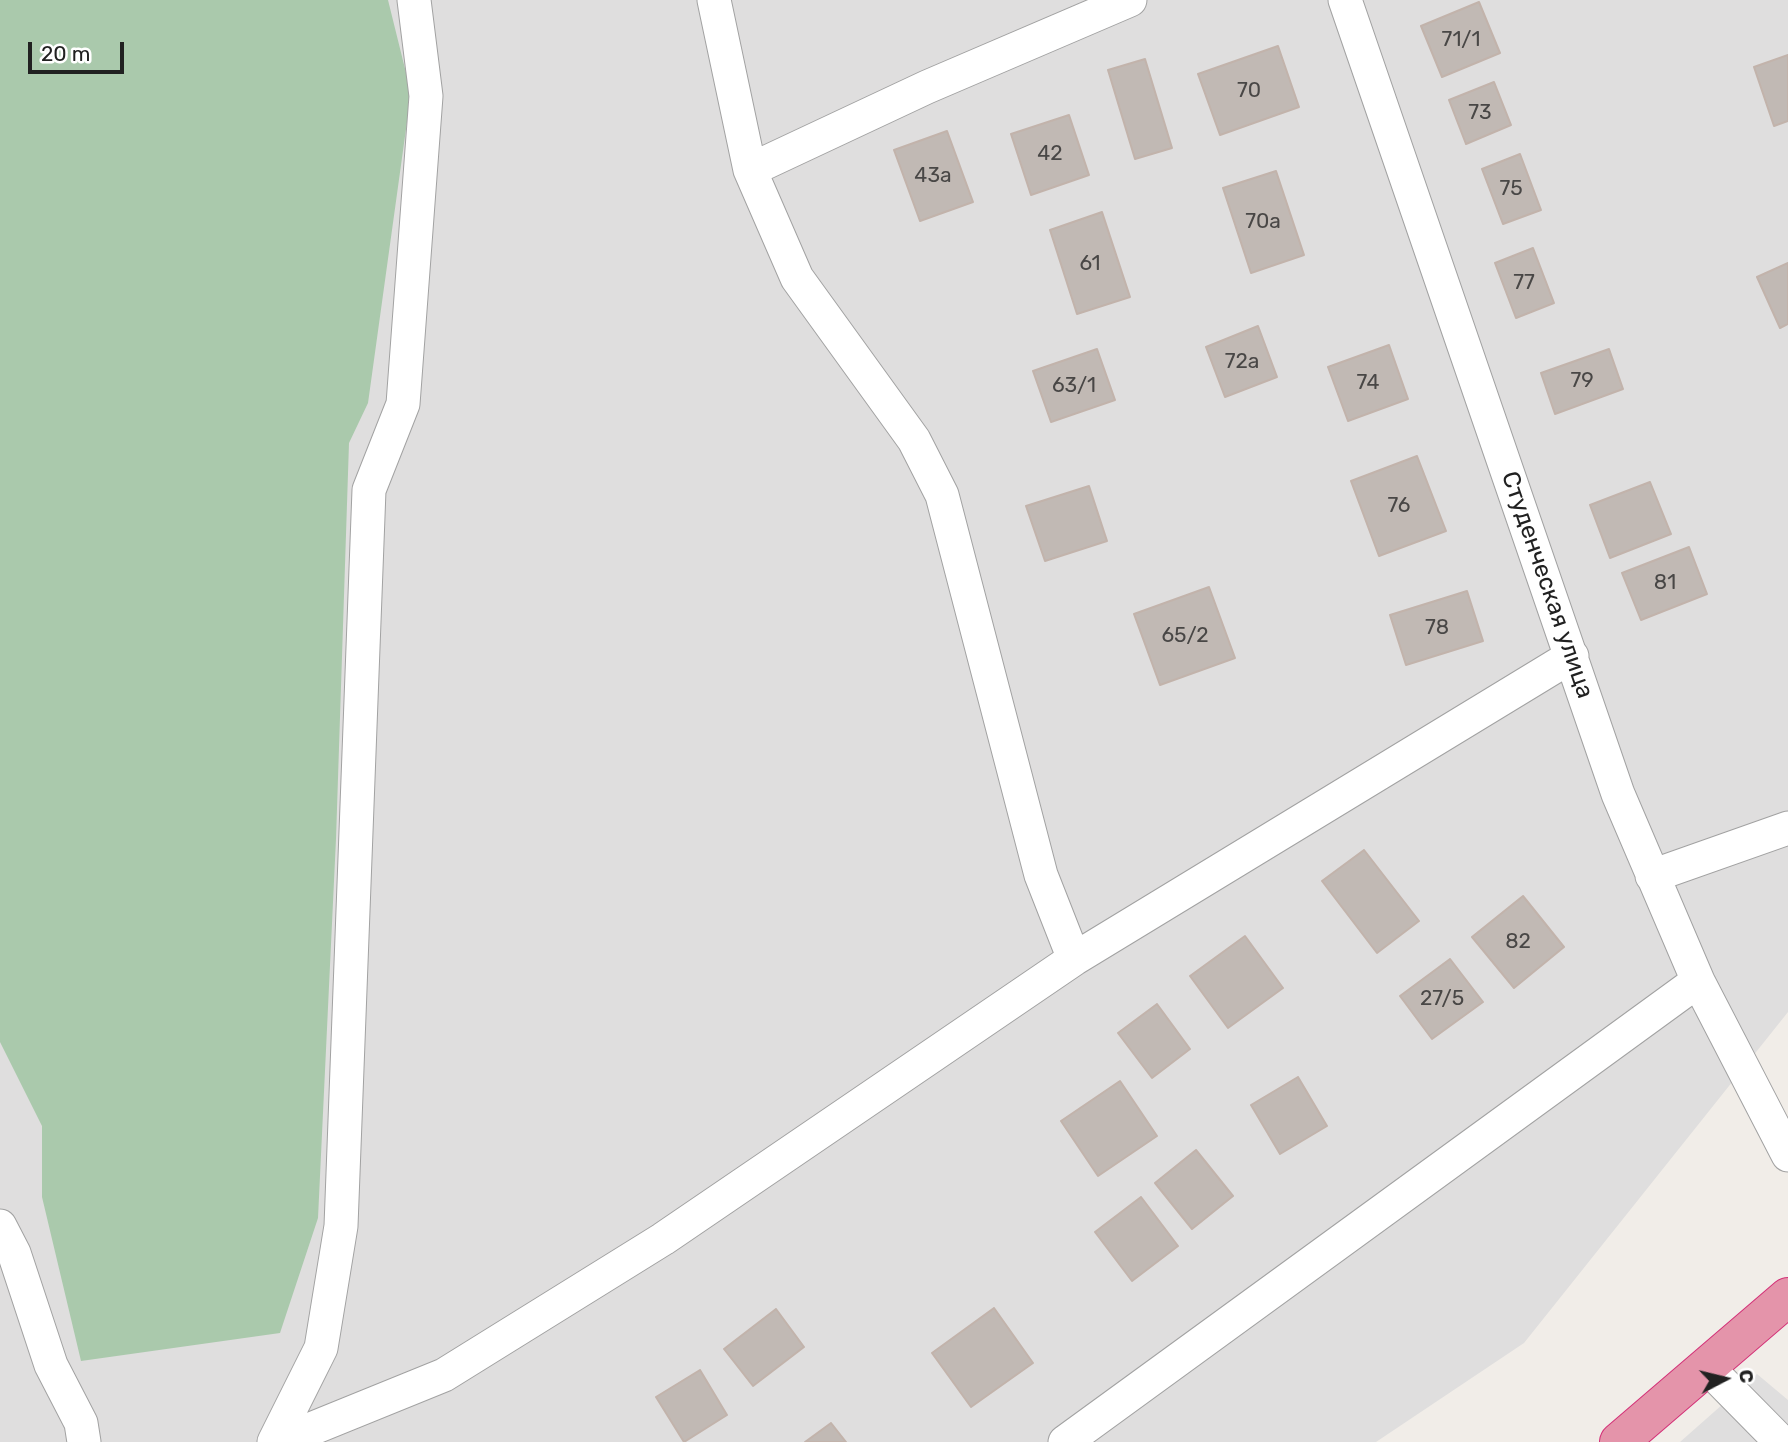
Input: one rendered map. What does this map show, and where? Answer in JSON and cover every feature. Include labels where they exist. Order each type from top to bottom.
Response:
[{"type":"highway","points":[[1619,1442],[1788,1297]]},
{"type":"street","points":[[274,1442],[321,1348],[341,1226],[369,490],[403,404],[426,96],[414,0]]},
{"type":"street","points":[[714,0],[750,170],[797,278],[914,440],[943,495],[1041,875],[1074,959]]},
{"type":"street","points":[[750,170],[927,87],[1130,0]]},
{"type":"street","name":"Студенческая улица","points":[[1345,0],[1618,794],[1698,981],[1788,1155]]},
{"type":"street","points":[[279,1442],[444,1375],[663,1239],[1074,959],[1572,656]]},
{"type":"street","points":[[1651,876],[1788,828]]},
{"type":"street","points":[[1065,1442],[1698,981]]},
{"type":"street","points":[[0,1226],[14,1253],[51,1365],[81,1423],[84,1442]]},
{"type":"street","points":[[1707,1367],[1781,1442]]},
{"type":"shaded area","points":[[0,0],[1788,0],[1788,1012],[1524,1343],[1376,1442],[0,1442]]},
{"type":"shaded area","points":[[1757,1374],[1788,1400],[1788,1442],[1680,1442]]},
{"type":"green space","points":[[0,0],[388,0],[411,93],[368,403],[349,443],[336,839],[318,1218],[280,1333],[81,1361],[42,1197],[42,1126],[0,1042]]},
{"type":"building","points":[[1479,2],[1500,53],[1442,77],[1421,26]]},
{"type":"building","points":[[1278,46],[1299,107],[1220,135],[1198,74]]},
{"type":"building","points":[[1788,55],[1788,121],[1774,126],[1754,67]]},
{"type":"building","points":[[1145,59],[1172,148],[1135,159],[1108,70]]},
{"type":"building","points":[[1494,82],[1511,125],[1466,144],[1449,100]]},
{"type":"building","points":[[1069,115],[1089,175],[1031,195],[1011,134]]},
{"type":"building","points":[[947,131],[973,202],[920,221],[894,150]]},
{"type":"building","points":[[1520,154],[1541,210],[1503,224],[1482,169]]},
{"type":"building","points":[[1276,171],[1304,255],[1251,273],[1223,188]]},
{"type":"building","points":[[1102,212],[1130,297],[1077,314],[1050,230]]},
{"type":"building","points":[[1533,248],[1554,303],[1516,318],[1495,263]]},
{"type":"building","points":[[1788,263],[1788,324],[1780,328],[1757,277]]},
{"type":"building","points":[[1258,326],[1277,377],[1225,397],[1206,347]]},
{"type":"building","points":[[1389,345],[1408,399],[1348,421],[1328,367]]},
{"type":"building","points":[[1097,349],[1115,400],[1051,422],[1033,371]]},
{"type":"building","points":[[1609,349],[1623,389],[1555,414],[1541,373]]},
{"type":"building","points":[[1417,456],[1446,531],[1379,556],[1351,481]]},
{"type":"building","points":[[1650,482],[1671,534],[1610,558],[1590,505]]},
{"type":"building","points":[[1089,486],[1107,541],[1045,561],[1026,506]]},
{"type":"building","points":[[1689,547],[1707,594],[1641,620],[1622,573]]},
{"type":"building","points":[[1209,587],[1235,658],[1160,685],[1134,614]]},
{"type":"building","points":[[1467,591],[1483,641],[1406,665],[1390,615]]},
{"type":"building","points":[[1364,850],[1419,921],[1377,953],[1322,881]]},
{"type":"building","points":[[1523,896],[1564,947],[1514,988],[1472,937]]},
{"type":"building","points":[[1245,936],[1283,988],[1228,1028],[1190,976]]},
{"type":"building","points":[[1450,959],[1483,1002],[1432,1039],[1400,996]]},
{"type":"building","points":[[1157,1004],[1190,1049],[1152,1078],[1118,1033]]},
{"type":"building","points":[[1298,1077],[1327,1126],[1280,1154],[1251,1105]]},
{"type":"building","points":[[1120,1081],[1157,1136],[1098,1176],[1061,1121]]},
{"type":"building","points":[[1196,1150],[1233,1196],[1192,1229],[1155,1183]]},
{"type":"building","points":[[1141,1197],[1178,1246],[1132,1281],[1095,1232]]},
{"type":"building","points":[[994,1308],[1033,1363],[971,1407],[932,1353]]},
{"type":"building","points":[[776,1309],[804,1347],[753,1386],[724,1349]]},
{"type":"building","points":[[700,1370],[727,1415],[684,1442],[656,1397]]},
{"type":"building","points":[[831,1423],[846,1442],[805,1442]]}]
